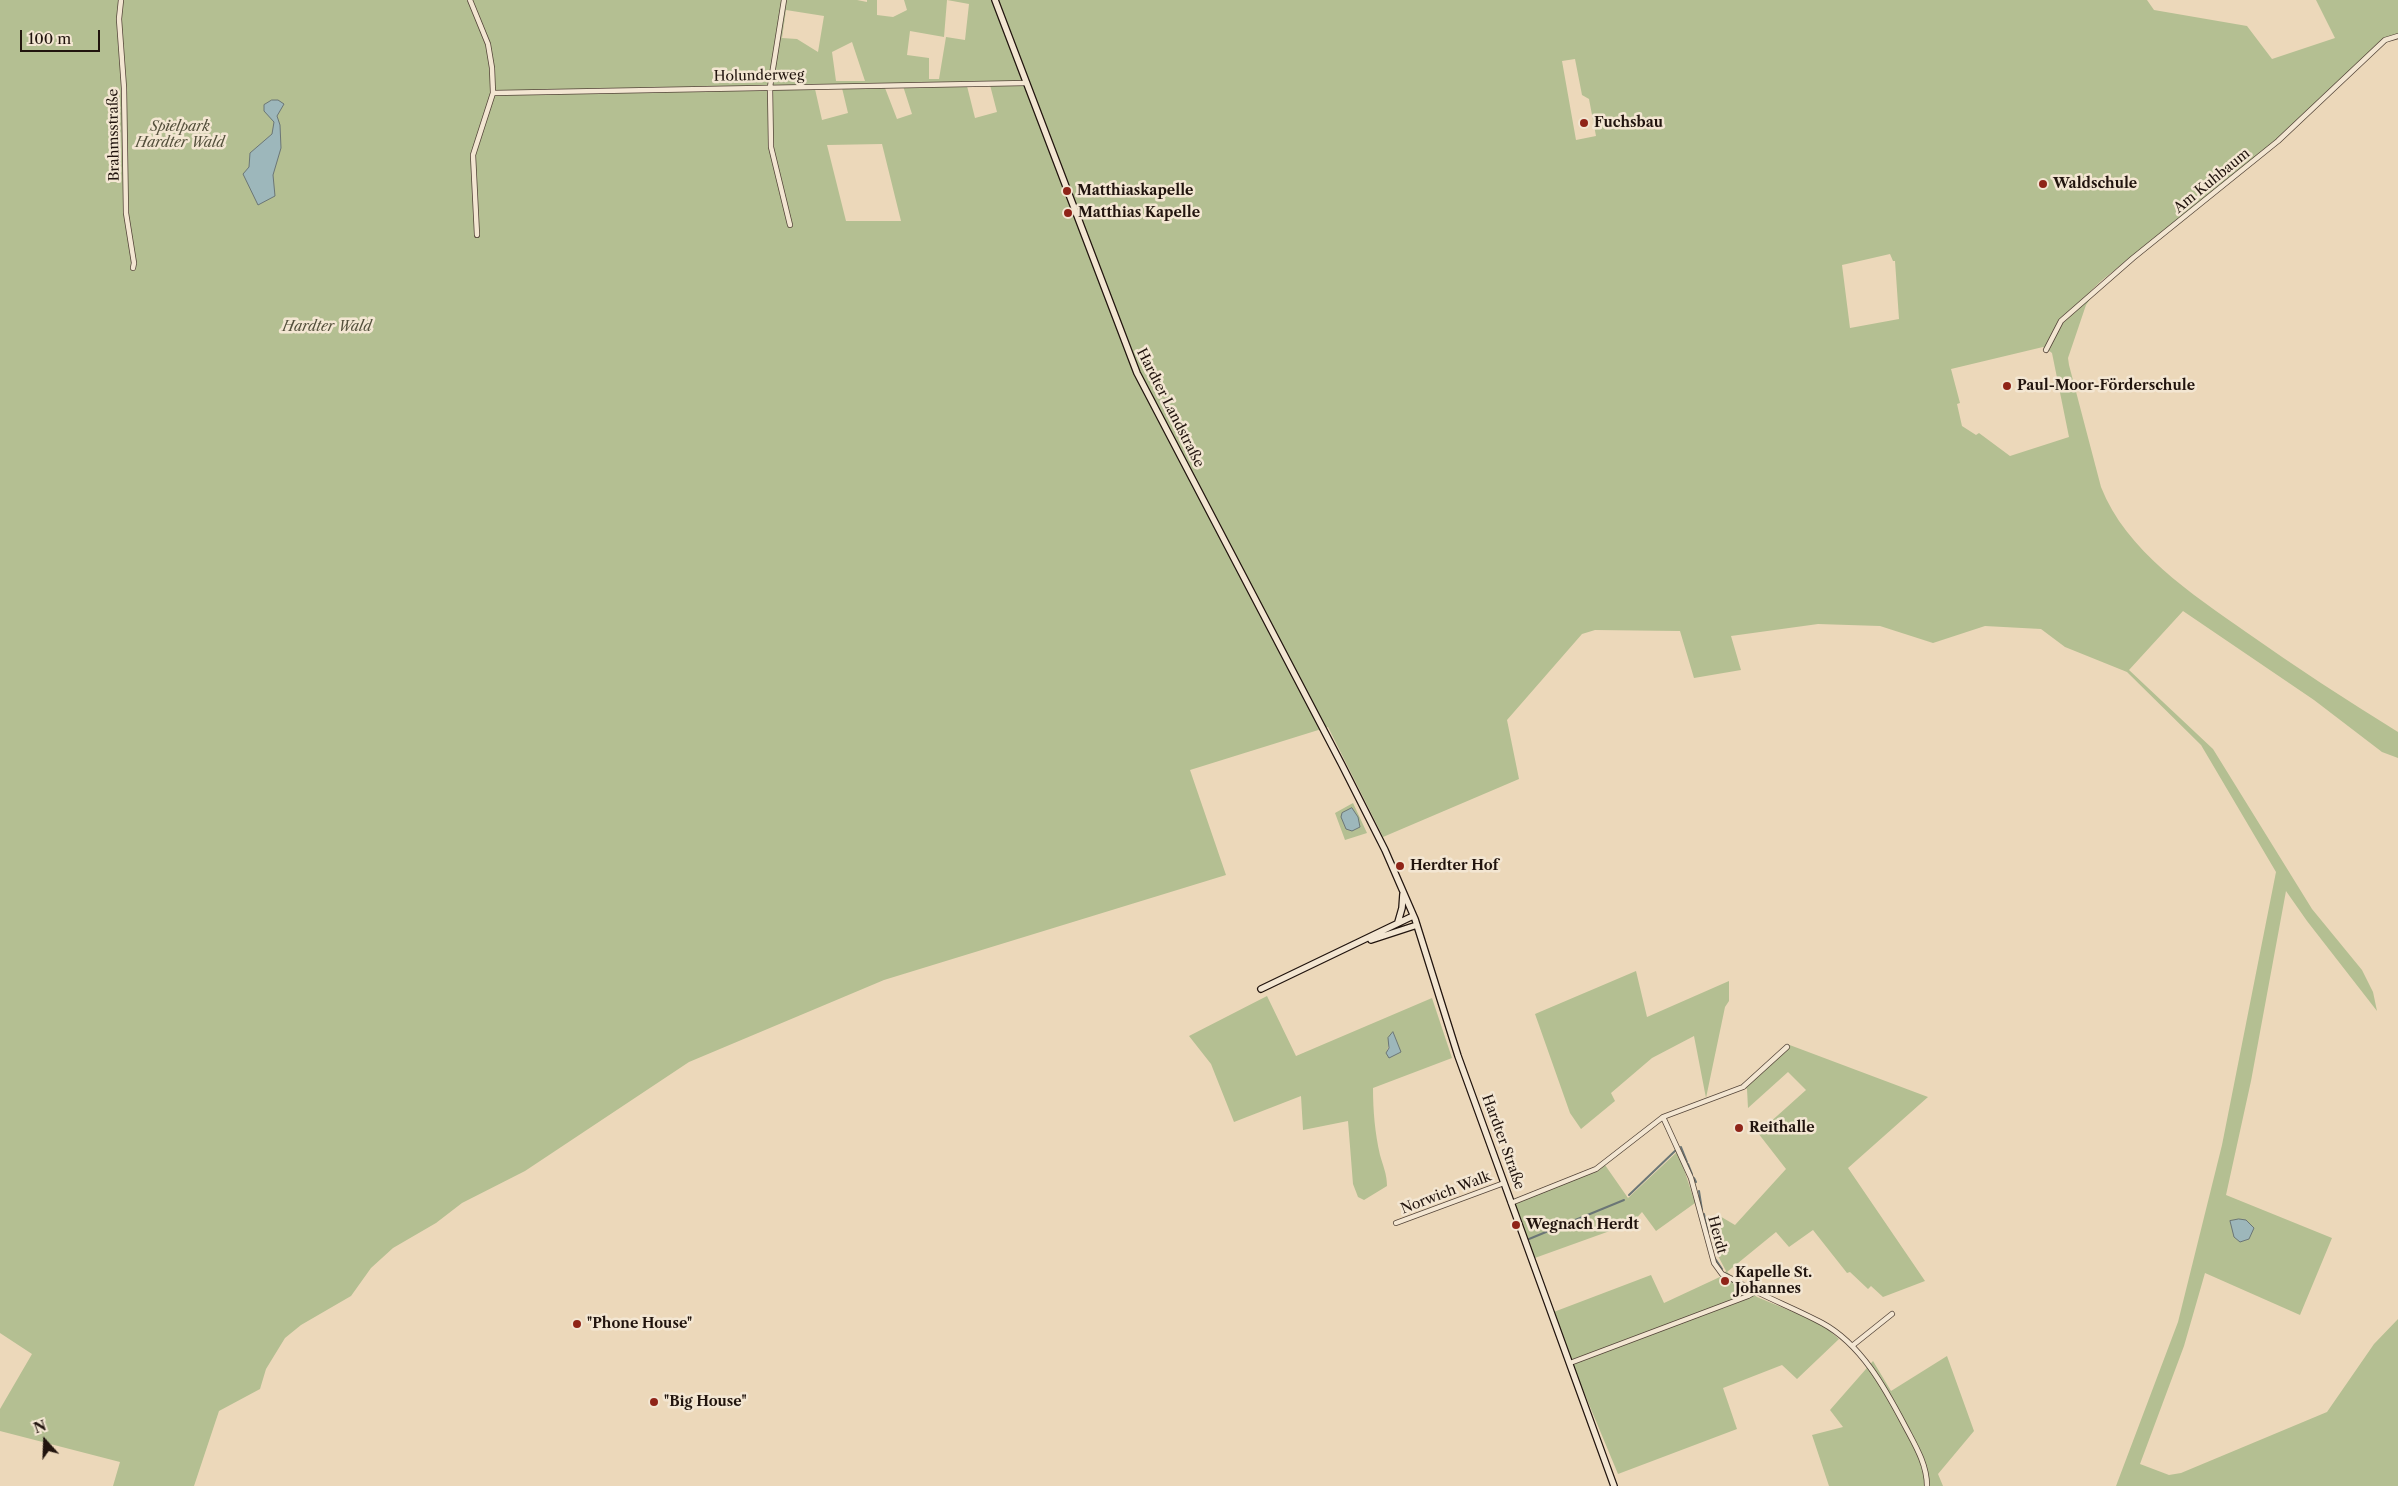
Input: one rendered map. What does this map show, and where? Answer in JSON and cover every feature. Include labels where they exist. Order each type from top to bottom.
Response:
[{"type":"main road","name":"Hardter Landstraße","points":[[995,0],[1137,373],[1364,808]]},
{"type":"main road","name":"Hardter Straße","points":[[1364,808],[1417,925],[1458,1056],[1614,1486]]},
{"type":"main road","points":[[1398,922],[1402,908],[1403,892]]},
{"type":"main road","points":[[1261,989],[1413,916]]},
{"type":"main road","points":[[1362,942],[1417,925]]},
{"type":"street","name":"Brahmsstraße","points":[[121,0],[119,19],[124,88],[126,213],[134,263],[133,268]]},
{"type":"street","points":[[470,0],[488,44],[492,68],[493,93],[473,155],[477,235]]},
{"type":"street","points":[[784,0],[770,87],[771,147],[790,225]]},
{"type":"street","name":"Am Kuhbaum","points":[[2046,350],[2061,321],[2098,287],[2278,141],[2385,40],[2398,36]]},
{"type":"street","name":"Holunderweg","points":[[493,93],[1026,83]]},
{"type":"street","points":[[1511,1203],[1596,1169],[1663,1117],[1743,1087],[1787,1047]]},
{"type":"street","name":"Herdt","points":[[1663,1117],[1691,1178],[1714,1263],[1722,1274],[1755,1292],[1823,1323],[1852,1346],[1882,1383],[1922,1457],[1927,1477],[1927,1486]]},
{"type":"street","name":"Norwich Walk","points":[[1396,1223],[1504,1183]]},
{"type":"street","points":[[1570,1363],[1755,1292]]},
{"type":"street","points":[[1852,1346],[1892,1314]]},
{"type":"green space","name":"Hardter Wald","points":[[0,0],[857,0],[867,2],[867,0],[877,0],[877,15],[893,17],[907,10],[904,0],[947,0],[2147,0],[2154,10],[2247,26],[2272,59],[2335,38],[2316,0],[2398,0],[2398,34],[2384,40],[2277,140],[2101,281],[2063,318],[2046,349],[2043,347],[1951,369],[1960,403],[1957,404],[1962,426],[1976,435],[1979,433],[2010,456],[2069,437],[2052,353],[2048,350],[2064,320],[2095,292],[2086,305],[2068,358],[2101,487],[2112,510],[2144,551],[2183,586],[2302,671],[2398,732],[2398,758],[2382,752],[2314,700],[2183,611],[2129,670],[2213,749],[2312,909],[2362,970],[2373,992],[2377,1011],[2286,891],[2251,1081],[2226,1195],[2332,1238],[2300,1315],[2205,1273],[2184,1346],[2140,1464],[2169,1475],[2181,1473],[2327,1412],[2374,1344],[2398,1319],[2398,1486],[2116,1486],[2178,1322],[2222,1145],[2276,872],[2201,745],[2127,672],[2065,647],[2041,629],[1985,626],[1933,643],[1880,626],[1818,624],[1731,636],[1741,670],[1694,678],[1680,631],[1595,630],[1582,634],[1507,720],[1519,779],[1383,837],[1328,727],[1190,770],[1226,875],[884,980],[689,1062],[525,1171],[462,1203],[436,1223],[393,1248],[371,1268],[351,1296],[301,1325],[285,1338],[266,1369],[260,1389],[219,1411],[194,1486],[113,1486],[120,1462],[0,1431],[0,1409],[32,1354],[0,1333]],"holes":[[[947,0],[969,4],[965,40],[946,37],[939,79],[929,79],[929,58],[907,55],[910,31],[944,37]],[[786,10],[824,16],[818,52],[797,39],[782,38]],[[852,42],[865,81],[836,81],[832,52]],[[1575,59],[1582,95],[1589,99],[1596,136],[1576,140],[1562,61]],[[990,85],[997,112],[975,118],[967,86]],[[903,86],[912,114],[897,119],[885,88]],[[842,88],[848,113],[822,120],[815,89]],[[882,144],[901,221],[846,221],[827,145]],[[1890,254],[1893,261],[1895,261],[1899,319],[1850,328],[1842,265]]]},
{"type":"green space","points":[[1353,803],[1367,833],[1345,840],[1335,813]]},
{"type":"green space","points":[[1636,971],[1647,1017],[1729,981],[1729,1001],[1725,1007],[1706,1098],[1694,1036],[1652,1058],[1611,1093],[1615,1101],[1581,1129],[1570,1113],[1535,1014]]},
{"type":"green space","points":[[1267,996],[1296,1056],[1432,998],[1452,1058],[1373,1088],[1376,1130],[1387,1186],[1364,1200],[1358,1197],[1353,1184],[1348,1121],[1303,1130],[1301,1096],[1234,1122],[1211,1064],[1189,1036]],"holes":[[[1393,1032],[1399,1048],[1387,1051]]]},
{"type":"green space","points":[[1787,1044],[1928,1097],[1848,1168],[1925,1281],[1883,1297],[1871,1286],[1868,1289],[1850,1272],[1847,1273],[1813,1230],[1789,1247],[1776,1232],[1727,1272],[1757,1297],[1822,1324],[1839,1339],[1797,1379],[1782,1365],[1723,1388],[1737,1429],[1618,1474],[1551,1313],[1651,1275],[1664,1303],[1722,1276],[1726,1271],[1717,1254],[1708,1219],[1718,1215],[1735,1225],[1786,1169],[1758,1133],[1806,1090],[1788,1072],[1748,1108],[1747,1089],[1741,1085]]},
{"type":"green space","points":[[1678,1151],[1695,1203],[1656,1231],[1642,1212],[1632,1223],[1532,1259],[1511,1203],[1598,1171],[1605,1165],[1628,1198]]},
{"type":"green space","points":[[1947,1356],[1974,1431],[1938,1474],[1943,1486],[1829,1486],[1812,1435],[1843,1427],[1830,1410],[1873,1361],[1891,1391]]},
{"type":"water","points":[[272,100],[278,100],[284,104],[277,116],[280,125],[281,148],[273,175],[275,196],[258,205],[243,174],[249,167],[250,153],[272,134],[274,122],[264,111],[264,105]]},
{"type":"water","points":[[1352,808],[1358,817],[1360,827],[1352,831],[1346,829],[1341,817],[1342,813]]},
{"type":"water","points":[[1393,1032],[1401,1052],[1389,1058],[1386,1053],[1389,1048],[1388,1038]]},
{"type":"water","points":[[2246,1220],[2254,1228],[2249,1239],[2240,1242],[2234,1237],[2230,1221]]},
{"type":"waterway","points":[[1681,1147],[1687,1162]]},
{"type":"waterway","points":[[1629,1195],[1676,1150]]},
{"type":"waterway","points":[[1688,1164],[1692,1174]]},
{"type":"waterway","points":[[1694,1178],[1696,1182]]},
{"type":"waterway","points":[[1699,1191],[1702,1210]]},
{"type":"waterway","points":[[1529,1239],[1624,1200]]},
{"type":"waterway","points":[[1704,1214],[1708,1233]]},
{"type":"waterway","points":[[1714,1257],[1722,1269]]},
{"type":"waterway","points":[[1755,1289],[1764,1293]]},
{"type":"place","name":"Fuchsbau","points":[[1584,123]]},
{"type":"place","name":"Waldschule","points":[[2043,184]]},
{"type":"place","name":"Matthiaskapelle","points":[[1067,191]]},
{"type":"place","name":"Matthias Kapelle","points":[[1068,213]]},
{"type":"place","name":"Paul-Moor-Förderschule","points":[[2007,386]]},
{"type":"place","name":"Herdter Hof","points":[[1400,866]]},
{"type":"place","name":"Reithalle","points":[[1739,1128]]},
{"type":"place","name":"Wegnach Herdt","points":[[1516,1225]]},
{"type":"place","name":"Kapelle St. Johannes","points":[[1725,1281]]},
{"type":"place","name":"\"Phone House\"","points":[[577,1324]]},
{"type":"place","name":"\"Big House\"","points":[[654,1402]]},
{"type":"park label","name":"Spielpark Hardter Wald","points":[[180,136]]}]
